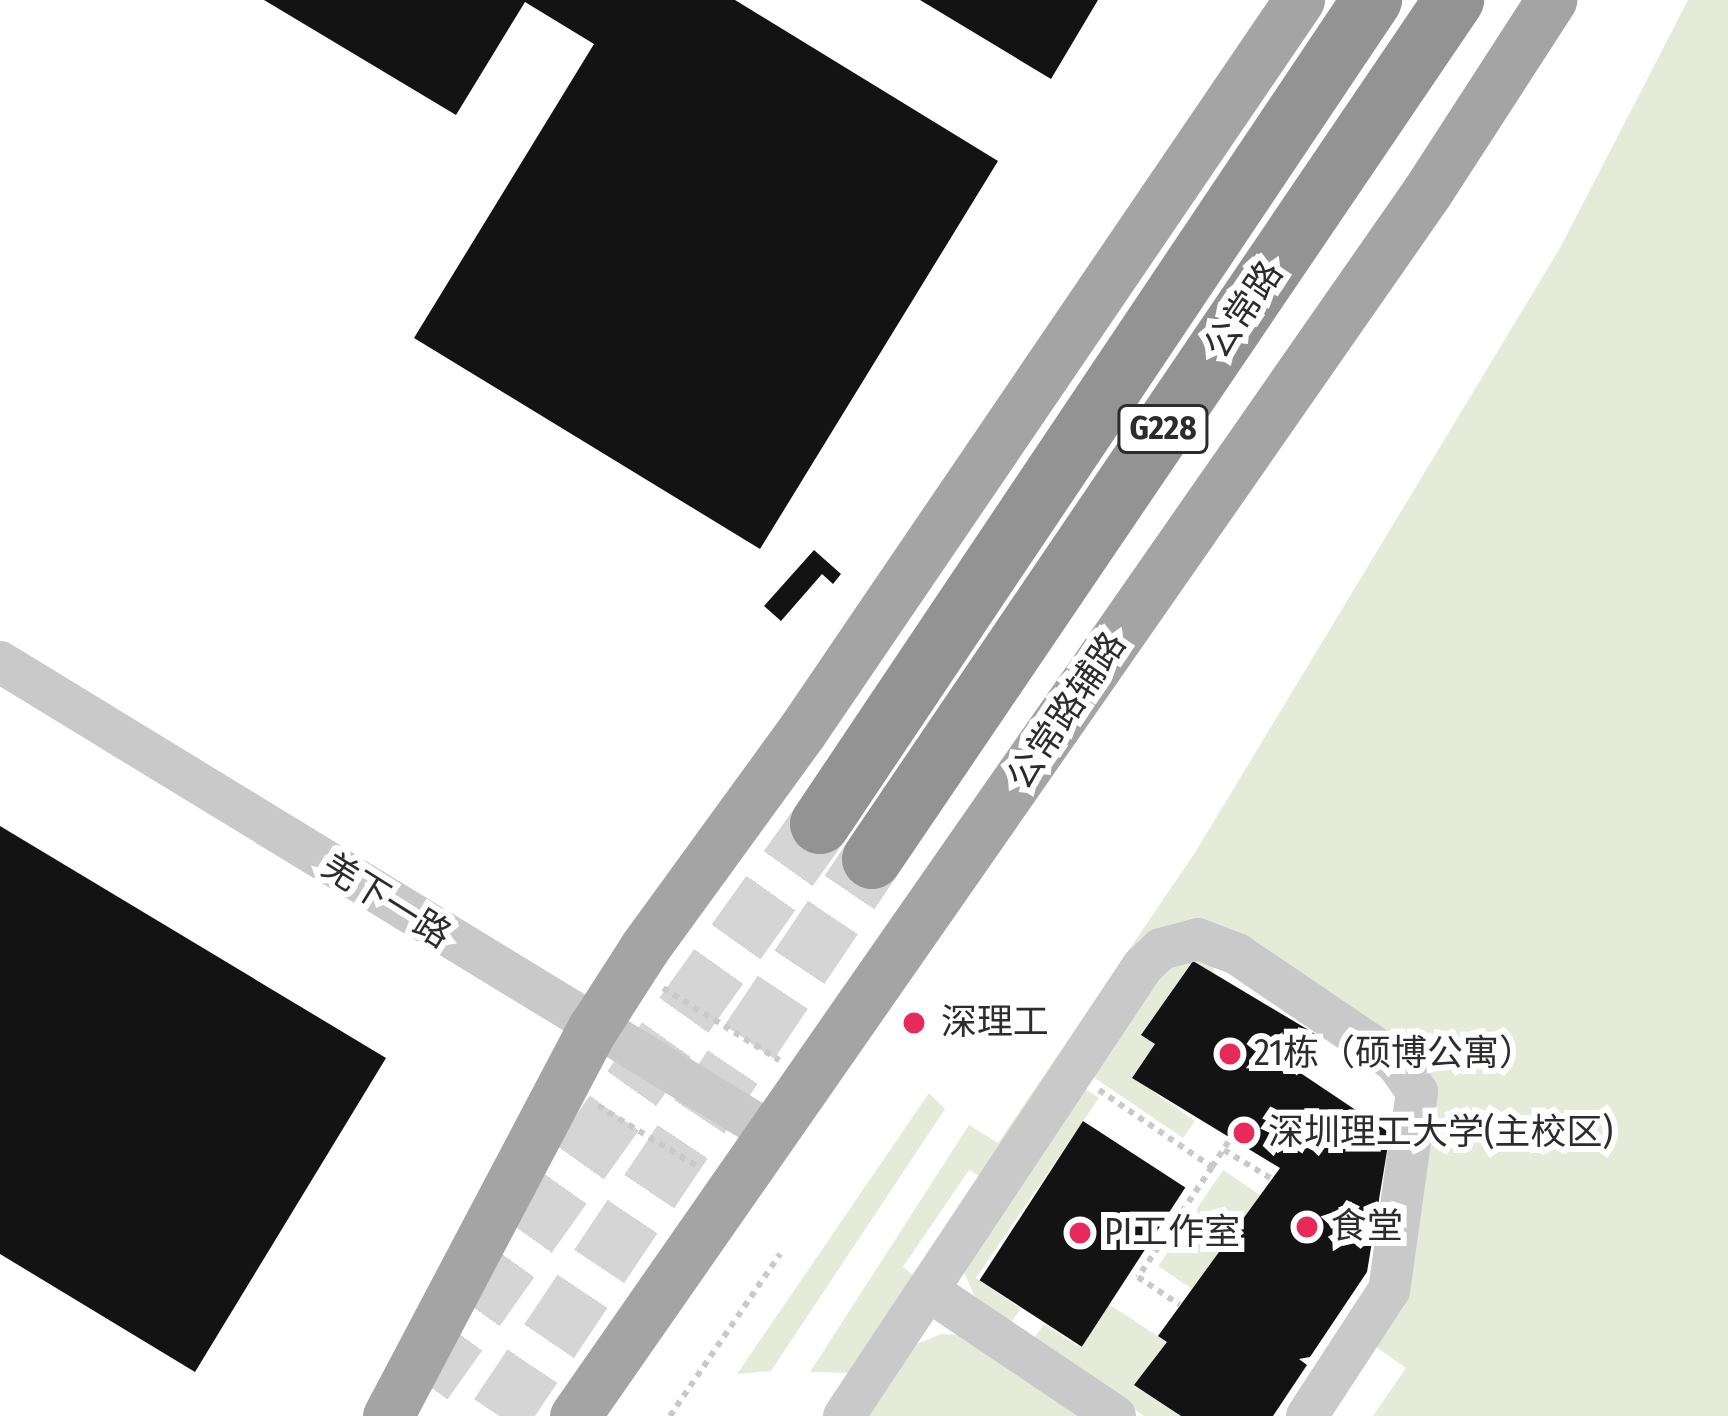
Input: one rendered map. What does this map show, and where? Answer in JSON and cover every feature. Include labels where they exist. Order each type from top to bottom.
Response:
[{"type":"highway","name":"公常路","points":[[820,824],[1372,0]]},
{"type":"highway","name":"公常路","points":[[872,859],[1454,0]]},
{"type":"main road","points":[[388,1416],[593,1028],[1300,0]]},
{"type":"main road","name":"公常路辅路","points":[[575,1416],[775,1135],[1427,192],[1551,0]]},
{"type":"street","name":"羌下一路","points":[[0,662],[775,1135]]},
{"type":"street","points":[[844,1416],[1071,1071],[1161,949],[1198,939],[1228,966],[1396,1062],[1419,1104],[1389,1290],[1307,1416]]},
{"type":"street","points":[[929,1291],[1115,1416]]},
{"type":"path","points":[[660,986],[782,1062]]},
{"type":"path","points":[[1071,1071],[1212,1167]]},
{"type":"path","points":[[590,1101],[706,1172]]},
{"type":"path","points":[[1180,1305],[1138,1277],[1232,1136]]},
{"type":"path","points":[[1224,1150],[1272,1179]]},
{"type":"path","points":[[670,1416],[780,1254]]},
{"type":"green space","points":[[1688,0],[1728,0],[1728,1416],[1373,1416],[1406,1368],[1369,1342],[1428,1106],[1195,930],[986,1180],[969,1170],[903,1267],[918,1279],[854,1373],[810,1372],[969,1125],[998,1143],[1196,851],[1560,248]]},
{"type":"green space","points":[[1169,955],[1216,965],[1212,973],[1192,961],[1142,1035],[1155,1044],[1132,1077],[1195,1121],[1183,1138],[1083,1070]]},
{"type":"green space","points":[[1075,1082],[1099,1098],[976,1278],[1021,1309],[1009,1325],[978,1304],[962,1268]]},
{"type":"green space","points":[[929,1093],[945,1109],[771,1371],[737,1374]]},
{"type":"green space","points":[[1223,1170],[1260,1195],[1195,1291],[1158,1266]]},
{"type":"green space","points":[[1107,1303],[1167,1342],[1135,1385],[1181,1416],[1144,1416],[1032,1341],[1044,1324],[1078,1346]]},
{"type":"green space","points":[[941,1334],[960,1335],[1086,1416],[863,1416],[917,1344]]},
{"type":"building","points":[[264,0],[735,0],[998,161],[760,549],[414,338],[594,44],[525,2],[456,115]]},
{"type":"building","points":[[920,0],[1098,0],[1051,79]]},
{"type":"building","points":[[814,550],[841,574],[833,584],[822,574],[781,621],[764,606]]},
{"type":"building","points":[[0,826],[386,1058],[195,1372],[0,1254]]},
{"type":"building","points":[[1193,961],[1322,1038],[1296,1070],[1390,1133],[1367,1272],[1310,1357],[1299,1359],[1307,1365],[1273,1416],[1181,1416],[1134,1385],[1167,1342],[1158,1336],[1280,1168],[1132,1078],[1155,1044],[1141,1035]]},
{"type":"building","name":"PI工作室","points":[[1083,1121],[1185,1187],[1082,1347],[980,1280]]},
{"type":"tunnel","points":[[423,1382],[820,824]]},
{"type":"tunnel","points":[[499,1416],[872,859]]},
{"type":"place","name":"深理工","points":[[914,1023]]},
{"type":"place","name":"21栋（硕博公寓）","points":[[1230,1054]]},
{"type":"place","name":"深圳理工大学(主校区)","points":[[1244,1133]]},
{"type":"place","name":"食堂","points":[[1307,1227]]},
{"type":"place","name":"PI工作室","points":[[1080,1233]]}]
